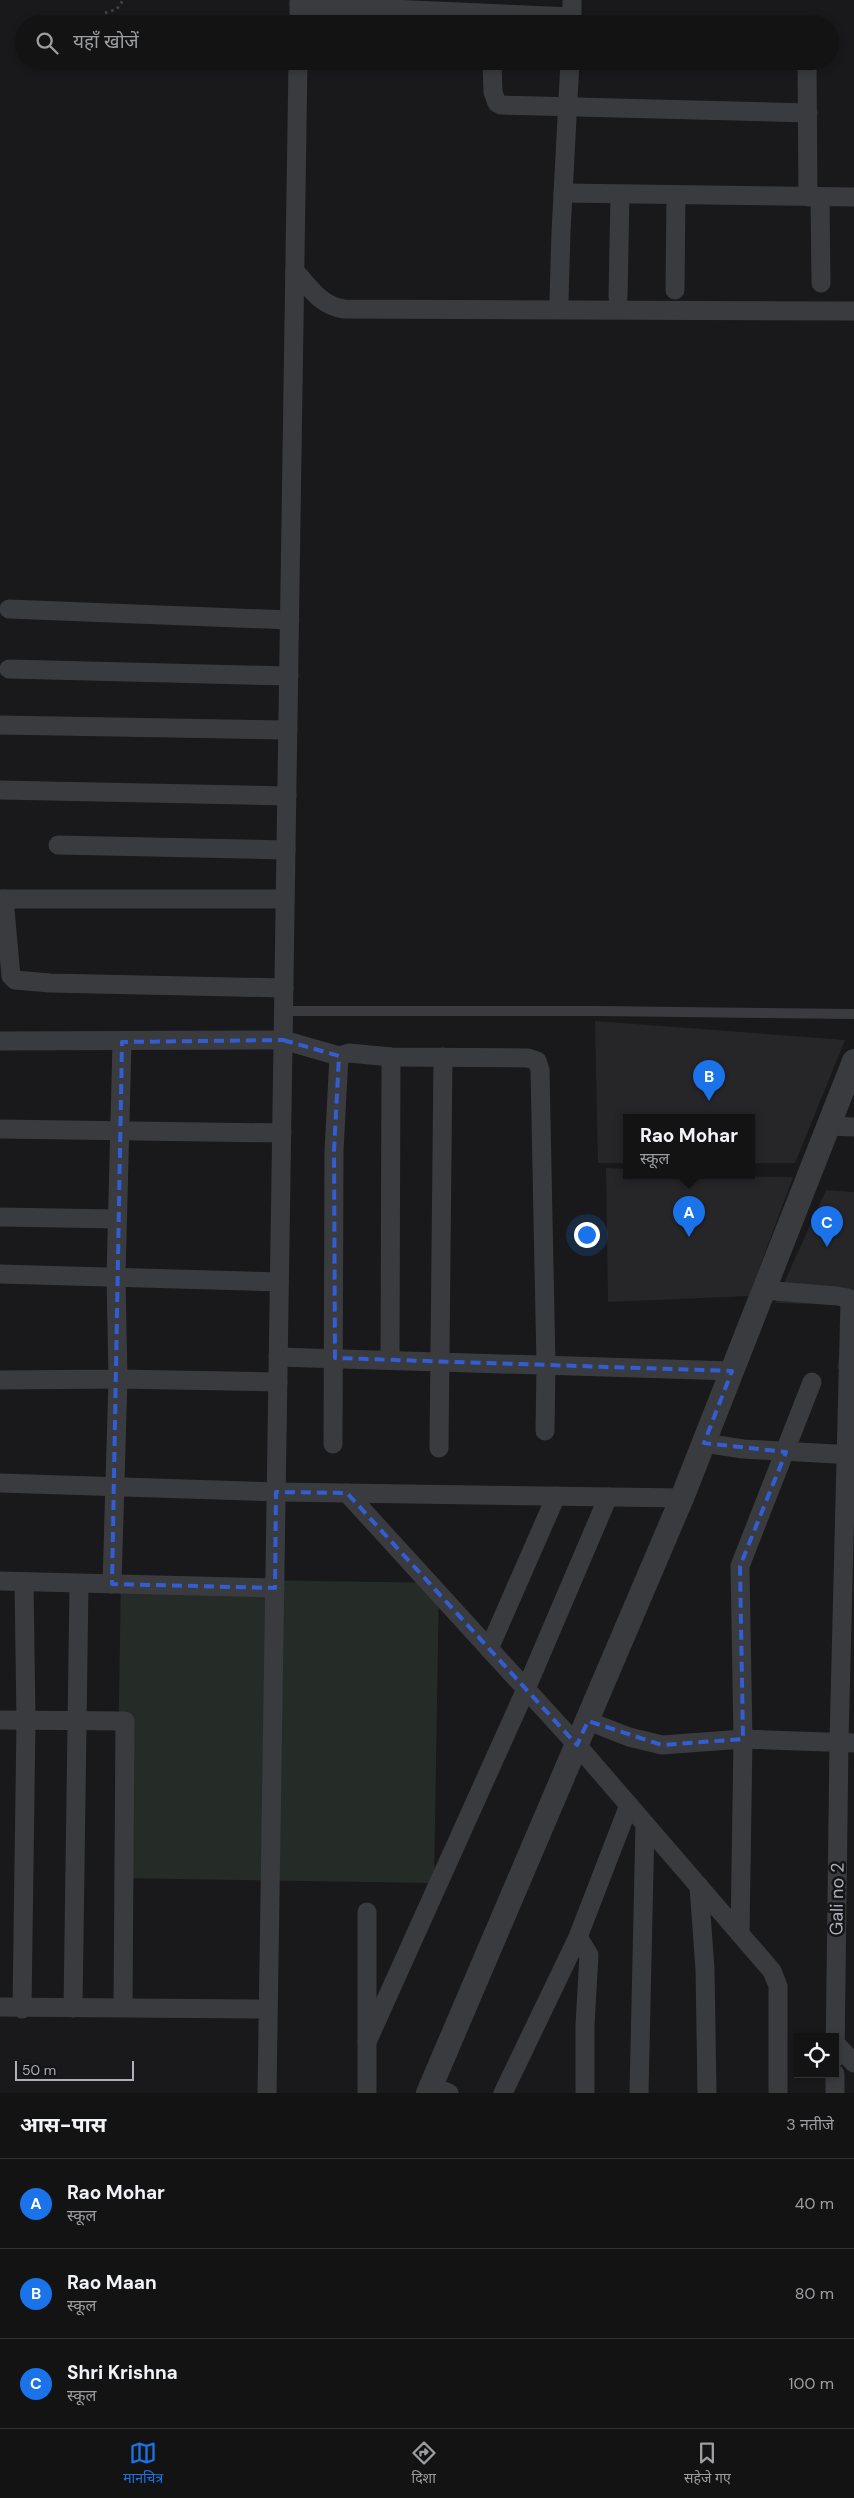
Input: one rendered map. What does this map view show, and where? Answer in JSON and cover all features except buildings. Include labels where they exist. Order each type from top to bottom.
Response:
[{"type":"street","points":[[299,15],[299,2],[416,5],[470,15]]},
{"type":"street","points":[[556,15],[572,14]]},
{"type":"street","points":[[267,2093],[298,70]]},
{"type":"street","points":[[492,70],[493,92],[497,103],[501,105],[808,113]]},
{"type":"street","points":[[559,301],[562,193],[569,70]]},
{"type":"street","points":[[807,70],[808,113],[821,284]]},
{"type":"street","points":[[562,193],[854,198]]},
{"type":"street","points":[[618,297],[620,194]]},
{"type":"street","points":[[676,195],[676,290]]},
{"type":"street","points":[[295,271],[322,301],[333,308],[344,310],[854,311]]},
{"type":"street","points":[[9,609],[290,620]]},
{"type":"street","points":[[9,669],[289,676]]},
{"type":"street","points":[[0,725],[288,730]]},
{"type":"street","points":[[0,790],[287,796]]},
{"type":"street","points":[[58,845],[286,850]]},
{"type":"street","points":[[284,988],[21,981],[11,976],[5,962],[2,899],[286,899]]},
{"type":"street","points":[[0,1041],[283,1040],[339,1056],[349,1053],[391,1057],[528,1058],[537,1061],[540,1070],[546,1365],[545,1431]]},
{"type":"street","points":[[112,1584],[113,1487],[118,1379],[116,1277],[122,1042]]},
{"type":"street","points":[[333,1444],[335,1358],[334,1151],[339,1056]]},
{"type":"street","points":[[390,1360],[391,1057]]},
{"type":"street","points":[[439,1448],[443,1057]]},
{"type":"street","points":[[436,2091],[577,1745],[682,1498],[854,1061]]},
{"type":"street","points":[[828,1126],[854,1127]]},
{"type":"street","points":[[0,1129],[282,1134]]},
{"type":"street","points":[[0,1217],[117,1219]]},
{"type":"street","points":[[0,1274],[279,1282]]},
{"type":"street","points":[[588,1720],[629,1737],[662,1746],[744,1739],[846,1742],[851,1456],[850,1301],[848,1298],[837,1296],[763,1290]]},
{"type":"street","points":[[278,1357],[732,1371]]},
{"type":"street","points":[[0,1380],[118,1379],[278,1382]]},
{"type":"street","points":[[740,1934],[744,1739],[740,1566],[812,1382]]},
{"type":"street","points":[[704,1443],[786,1452],[851,1456]]},
{"type":"street","points":[[0,1483],[276,1492],[682,1498]]},
{"type":"street","points":[[346,1493],[577,1745],[772,1971],[778,1986],[778,2093]]},
{"type":"street","points":[[489,1649],[556,1496]]},
{"type":"street","points":[[367,2042],[526,1689],[608,1497]]},
{"type":"street","points":[[0,1581],[275,1588]]},
{"type":"street","points":[[22,2009],[26,1721],[24,1582]]},
{"type":"street","points":[[73,2008],[79,1584]]},
{"type":"street","points":[[0,1720],[125,1721],[123,2007]]},
{"type":"street","name":"Gali no 2","points":[[836,2033],[846,1742]]},
{"type":"street","points":[[503,2093],[578,1936],[629,1805]]},
{"type":"street","points":[[639,2093],[645,1824]]},
{"type":"street","points":[[699,1886],[705,1969],[707,2093]]},
{"type":"street","points":[[367,1912],[367,2093]]},
{"type":"street","points":[[578,1936],[589,1955],[585,2025],[586,2093]]},
{"type":"street","points":[[0,2007],[22,2009],[123,2007],[268,2009]]},
{"type":"street","points":[[839,2047],[854,2064]]},
{"type":"street","points":[[835,2078],[835,2093]]},
{"type":"lane","points":[[284,1011],[596,1010],[854,1014]]},
{"type":"path","points":[[105,13],[117,8],[123,0]]},
{"type":"highlighted area","points":[[283,1040],[339,1056],[334,1151],[335,1358],[732,1371],[704,1443],[786,1452],[740,1566],[743,1739],[662,1745],[588,1721],[577,1745],[347,1493],[276,1492],[275,1588],[112,1584],[122,1042]]},
{"type":"shaded area","points":[[595,1021],[845,1040],[795,1163],[755,1163],[755,1114],[623,1114],[623,1163],[598,1163]]},
{"type":"shaded area","points":[[606,1168],[623,1169],[623,1179],[755,1179],[755,1177],[793,1177],[749,1296],[608,1302]]},
{"type":"shaded area","points":[[826,1190],[854,1192],[854,1369],[837,1369],[846,1305],[775,1303]]},
{"type":"shaded area","points":[[121,1578],[439,1583],[434,1883],[116,1878]]},
{"type":"place","name":"Rao Maan","points":[[709,1101]]},
{"type":"place","name":"Rao Mohar","points":[[689,1237]]},
{"type":"place","name":"Shri Krishna","points":[[827,1247]]}]
